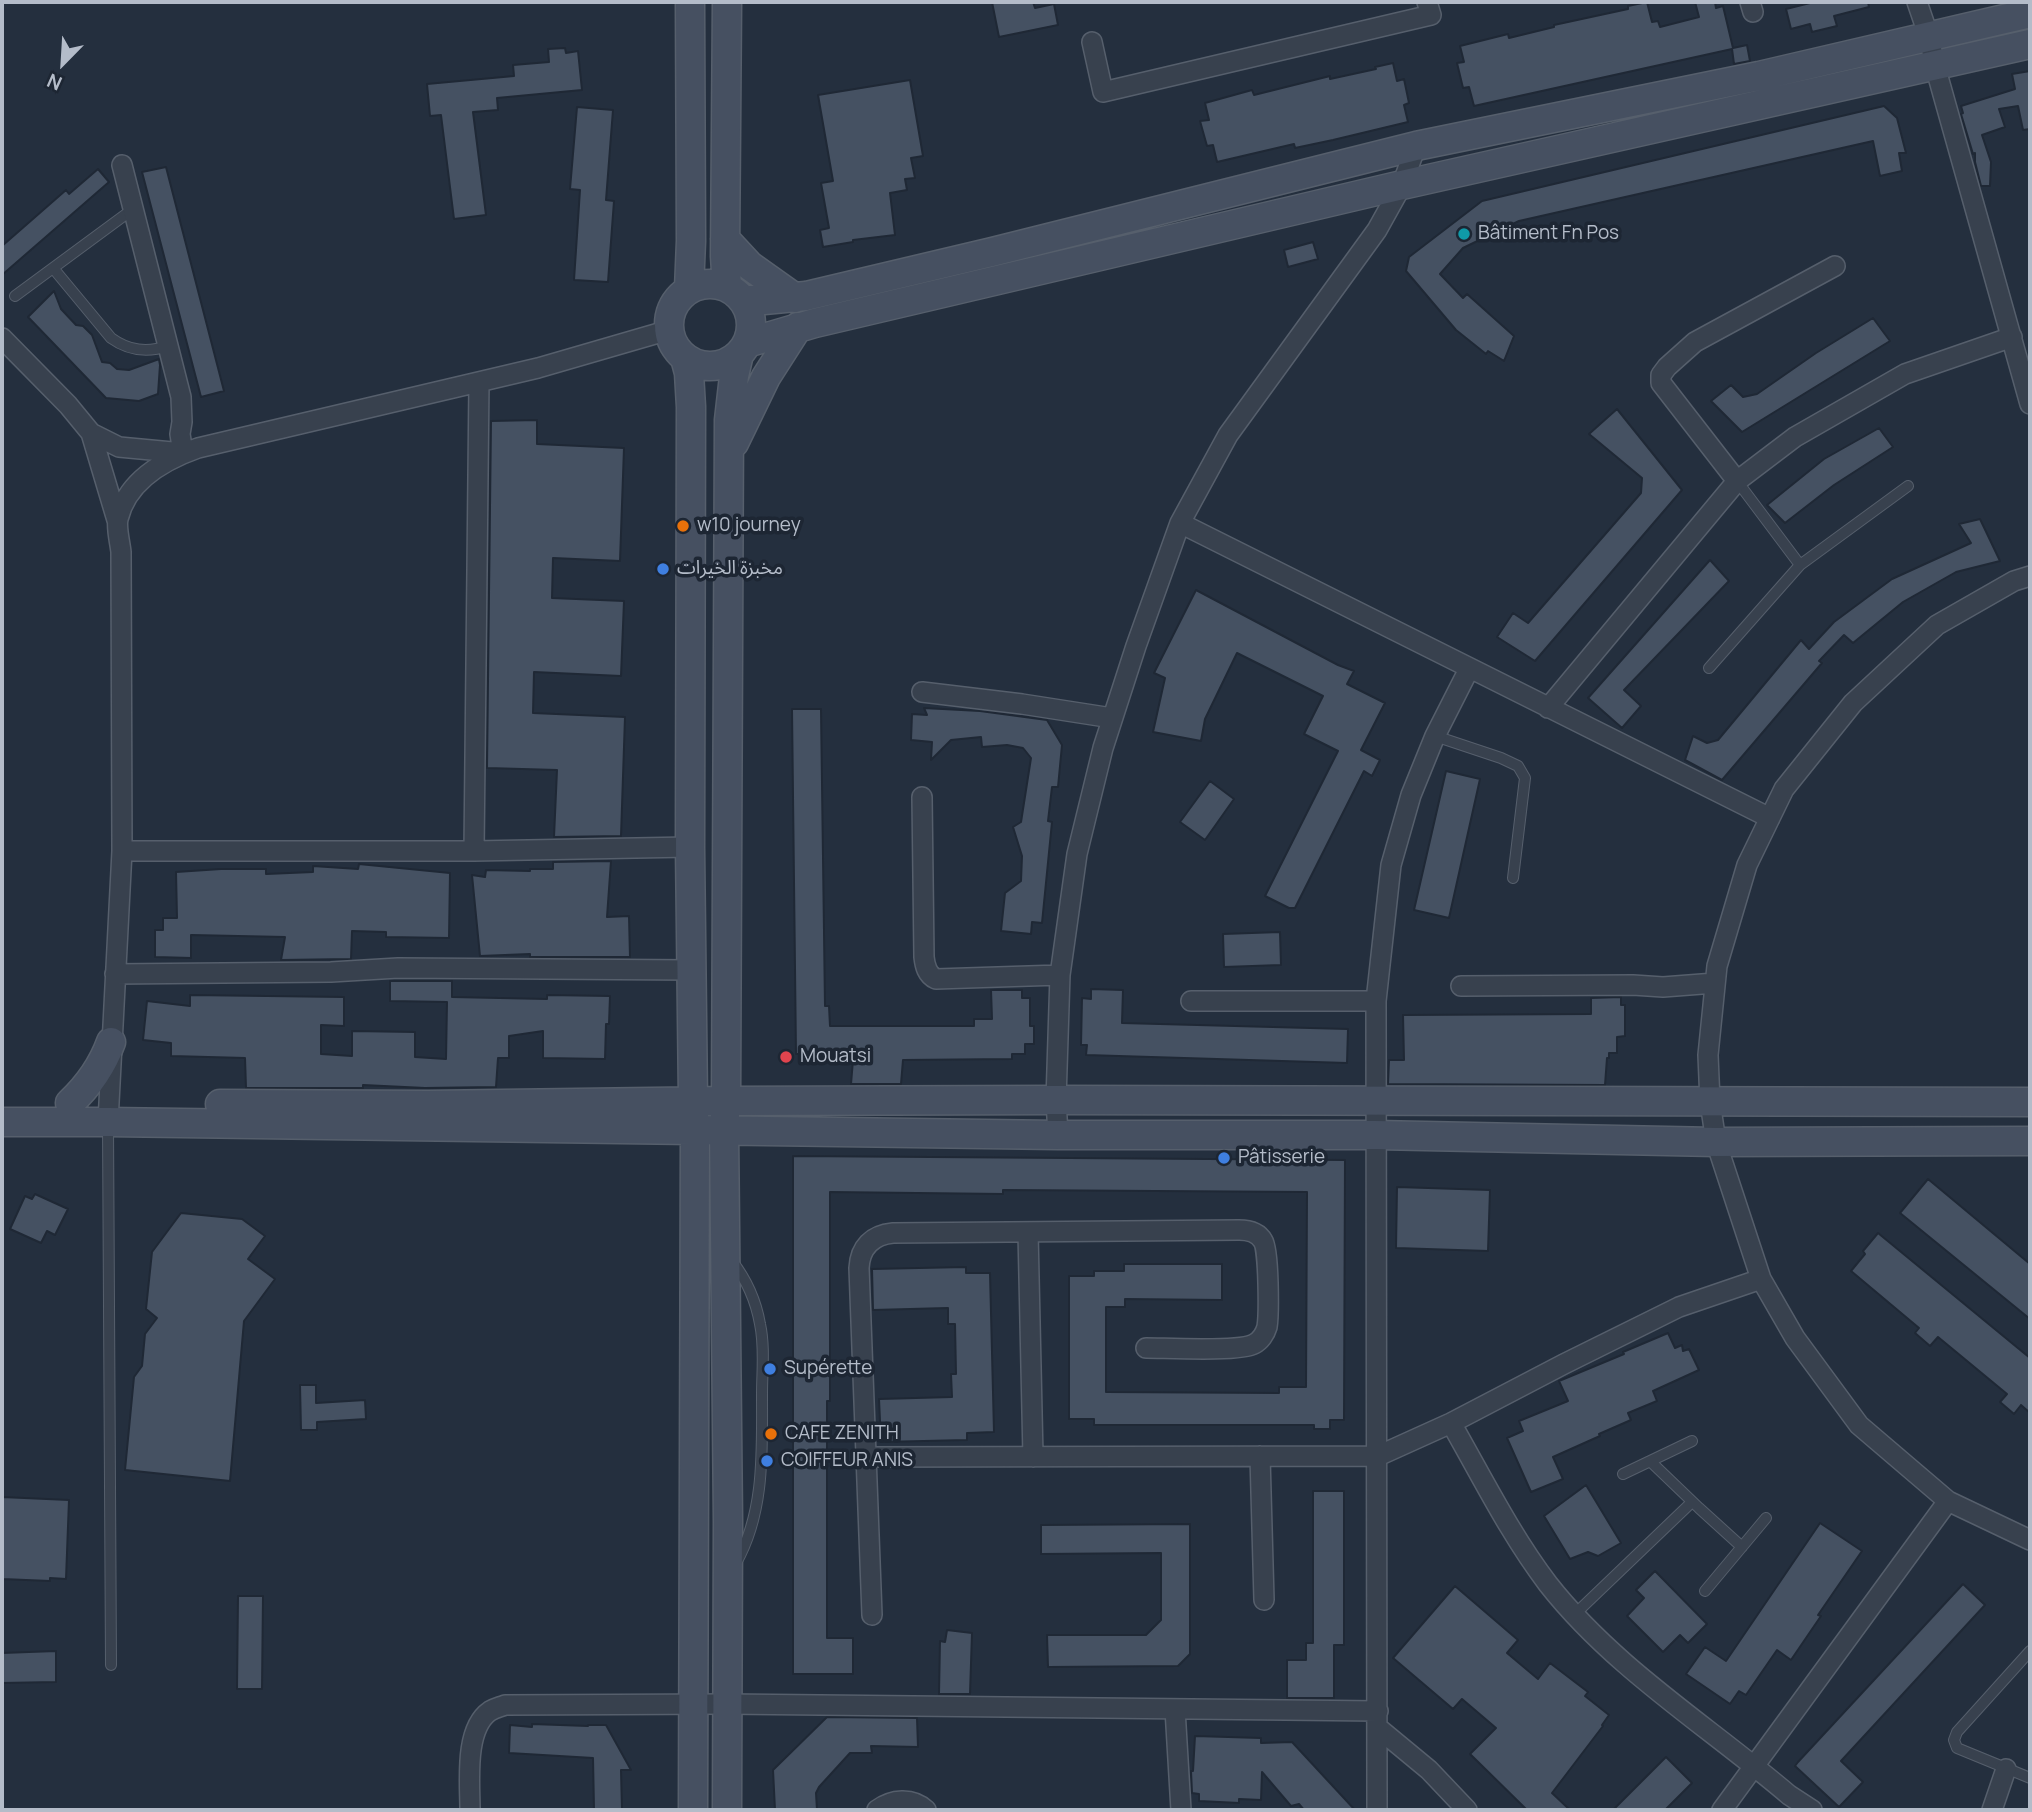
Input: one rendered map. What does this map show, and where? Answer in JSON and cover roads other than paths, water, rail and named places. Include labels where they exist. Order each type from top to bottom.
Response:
[{"type":"main road","points":[[689,289],[690,2]]},
{"type":"main road","points":[[727,2],[725,239],[735,293],[748,310],[751,321],[730,398],[729,455],[724,1129],[727,1810]]},
{"type":"main road","points":[[2030,13],[1759,76],[1416,146],[992,252],[795,298],[764,300],[708,284],[689,289],[680,297],[669,318],[669,330],[677,350],[685,358],[707,366],[719,365],[730,361],[743,349],[798,327],[1402,186],[2030,44]]},
{"type":"main road","points":[[725,239],[750,265],[795,298]]},
{"type":"main road","points":[[729,455],[752,403],[798,327]]},
{"type":"main road","points":[[685,358],[691,407],[690,847],[695,1130],[693,1810]]},
{"type":"main road","points":[[70,1103],[91,1082],[111,1042]]},
{"type":"main road","points":[[2,1122],[108,1112],[693,1101],[2030,1102]]},
{"type":"main road","points":[[2,1104],[70,1103],[108,1112],[695,1130],[1058,1135],[1376,1135],[1716,1142],[2030,1141]]},
{"type":"street","points":[[1092,42],[1103,92],[1431,15],[1427,2]]},
{"type":"street","points":[[1917,2],[2030,404]]},
{"type":"street","points":[[1058,1135],[1056,1100],[1060,975],[1077,854],[1112,719],[1180,523],[1228,435],[1377,230],[1402,186],[1416,146]]},
{"type":"street","points":[[122,165],[181,397],[180,435],[183,453]]},
{"type":"street","points":[[1737,481],[1661,383],[1661,375],[1695,342],[1835,266]]},
{"type":"street","points":[[117,520],[127,498],[146,474],[183,453],[538,368],[669,330]]},
{"type":"street","points":[[1548,708],[1737,481],[1795,437],[1905,374],[2012,337]]},
{"type":"street","points":[[2,338],[68,405],[91,433],[117,520],[121,552],[122,851],[108,1112]]},
{"type":"street","points":[[474,850],[479,382]]},
{"type":"street","points":[[91,433],[120,447],[183,453]]},
{"type":"street","points":[[1180,523],[1770,818]]},
{"type":"street","points":[[2030,576],[2014,581],[1937,625],[1853,703],[1784,789],[1746,865],[1717,966],[1708,1055],[1710,1102],[1716,1142],[1761,1279],[1796,1338],[1859,1425],[1948,1501],[2030,1540]]},
{"type":"street","points":[[1377,1810],[1376,1001],[1391,865],[1411,795],[1435,736],[1469,669]]},
{"type":"street","points":[[922,692],[1022,704],[1112,719]]},
{"type":"street","points":[[922,797],[924,957],[930,975],[936,979],[1060,975]]},
{"type":"street","points":[[122,851],[690,847]]},
{"type":"street","points":[[115,974],[331,972],[398,968],[691,970]]},
{"type":"street","points":[[1461,986],[1663,987],[1715,983]]},
{"type":"street","points":[[1191,1001],[1376,1001]]},
{"type":"street","points":[[872,1615],[859,1268],[864,1247],[872,1239],[893,1233],[1239,1230],[1253,1232],[1259,1236],[1266,1247],[1267,1326],[1259,1340],[1253,1345],[1237,1348],[1146,1348]]},
{"type":"street","points":[[1028,1232],[1033,1457]]},
{"type":"street","points":[[865,1457],[1378,1456],[1451,1423],[1564,1363],[1679,1307],[1761,1279]]},
{"type":"street","points":[[1451,1423],[1510,1529],[1548,1584],[1575,1614],[1632,1669],[1789,1795],[1812,1810]]},
{"type":"street","points":[[1260,1457],[1264,1600]]},
{"type":"street","points":[[1722,1810],[1948,1501]]},
{"type":"street","points":[[470,1810],[471,1750],[480,1721],[492,1710],[505,1705],[520,1704],[694,1703],[1175,1709],[1377,1719],[1467,1810]]},
{"type":"street","points":[[1175,1709],[1181,1810]]},
{"type":"street","points":[[1992,1810],[2006,1769]]},
{"type":"street","points":[[877,1810],[898,1800],[913,1802],[926,1810]]},
{"type":"lane","points":[[15,296],[133,209]]},
{"type":"lane","points":[[52,268],[111,338],[120,345],[141,351],[169,346]]},
{"type":"lane","points":[[1737,481],[1800,565]]},
{"type":"lane","points":[[1709,668],[1800,565],[1908,486]]},
{"type":"lane","points":[[1435,736],[1501,758],[1518,766],[1525,778],[1513,878]]},
{"type":"lane","points":[[108,1112],[111,1665]]},
{"type":"lane","points":[[1623,1474],[1692,1441]]},
{"type":"lane","points":[[1650,1461],[1742,1547]]},
{"type":"lane","points":[[1575,1614],[1692,1502]]},
{"type":"lane","points":[[1705,1591],[1766,1518]]},
{"type":"lane","points":[[2030,1651],[1955,1737],[1957,1748],[2030,1778]]},
{"type":"place","name":"Bâtiment Fn Pos","points":[[1464,234]]},
{"type":"place","name":"w10 journey","points":[[683,526]]},
{"type":"place","name":"مخبزة الخيرات","points":[[663,569]]},
{"type":"place","name":"Mouatsi","points":[[786,1057]]},
{"type":"place","name":"Pâtisserie","points":[[1224,1158]]},
{"type":"place","name":"Supérette","points":[[770,1369]]},
{"type":"place","name":"CAFE ZENITH","points":[[771,1434]]},
{"type":"place","name":"COIFFEUR ANIS","points":[[767,1461]]}]
